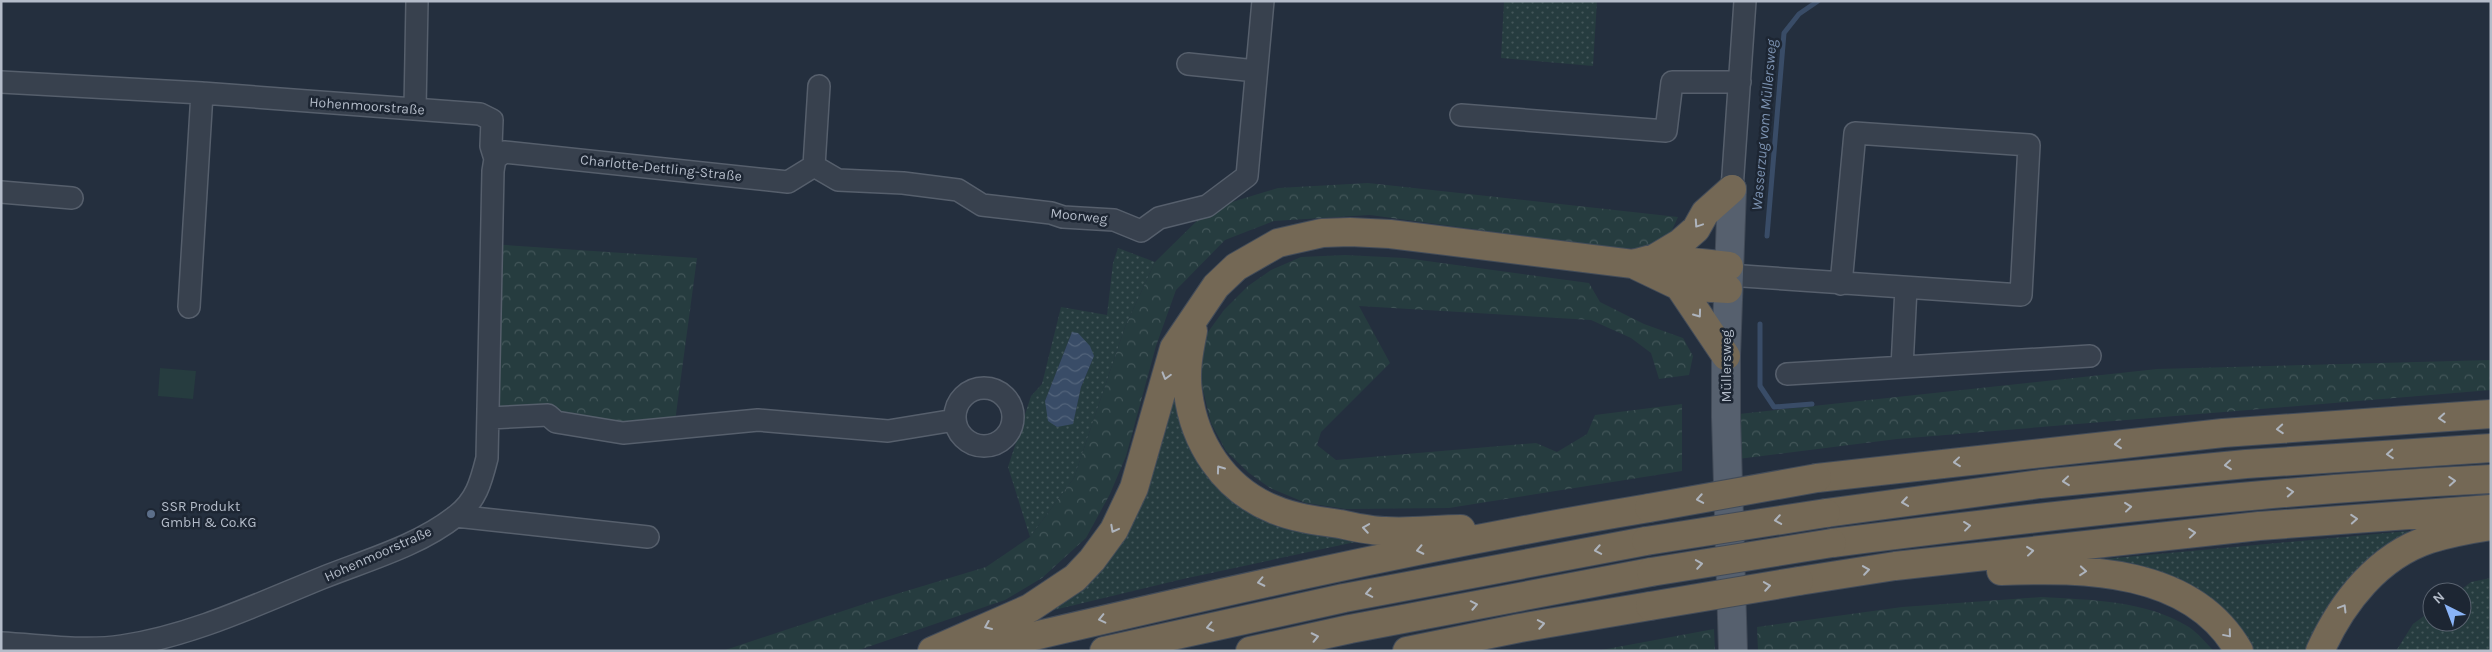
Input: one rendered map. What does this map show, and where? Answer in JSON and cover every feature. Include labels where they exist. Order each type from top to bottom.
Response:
[{"type":"highway","points":[[1644,261],[1680,243],[1696,229],[1705,213],[1732,189]]},
{"type":"highway","points":[[932,651],[1030,608],[1074,578],[1104,547],[1134,488],[1174,348],[1216,286],[1236,267],[1278,243],[1322,233],[1390,234],[1644,261],[1728,277]]},
{"type":"highway","points":[[1644,261],[1678,286],[1726,356]]},
{"type":"highway","points":[[1678,286],[1728,277]]},
{"type":"highway","points":[[1195,317],[1188,359],[1187,390],[1195,425],[1206,451],[1227,479],[1250,498],[1274,510],[1311,520],[1385,532],[1435,529],[1519,530]]},
{"type":"highway","points":[[970,651],[1258,583],[1519,530],[1817,478],[2223,433],[2491,414]]},
{"type":"highway","points":[[1104,651],[1344,598],[1646,541],[1826,513],[2050,483],[2246,464],[2491,448]]},
{"type":"highway","points":[[1250,651],[1350,629],[1651,572],[1832,543],[2048,515],[2235,497],[2491,479]]},
{"type":"highway","points":[[1407,651],[1520,628],[1837,574],[1895,566],[2259,526],[2491,509]]},
{"type":"highway","points":[[2320,651],[2348,600],[2385,564],[2406,550],[2430,539],[2491,526]]},
{"type":"highway","points":[[1895,566],[1964,572],[2058,569],[2140,579],[2195,604],[2214,618],[2232,639],[2239,651]]},
{"type":"main road","name":"Müllersweg","points":[[1732,189],[1726,356],[1733,651]]},
{"type":"street","points":[[415,109],[417,1]]},
{"type":"street","name":"Moorweg","points":[[814,166],[838,180],[903,183],[958,190],[982,205],[1051,213],[1063,217],[1114,220],[1141,231],[1159,218],[1207,206],[1247,176],[1263,1]]},
{"type":"street","name":"Müllersweg","points":[[1732,189],[1744,2]]},
{"type":"street","points":[[1188,64],[1256,71]]},
{"type":"street","name":"Hohenmoorstraße","points":[[1,82],[202,93],[480,114],[492,120],[491,146],[500,155],[492,209],[487,458],[474,499],[456,516],[401,547],[234,613],[153,640],[124,646],[97,648],[1,643]]},
{"type":"street","points":[[1461,115],[1666,132],[1672,82],[1740,82]]},
{"type":"street","points":[[814,166],[819,86]]},
{"type":"street","points":[[189,307],[202,93]]},
{"type":"street","points":[[1728,277],[1841,284],[1906,288],[2021,295],[2029,145],[1855,133],[1841,284]]},
{"type":"street","name":"Charlotte-Dettling-Straße","points":[[500,155],[788,182],[814,166]]},
{"type":"street","points":[[1,192],[72,198]]},
{"type":"street","points":[[1902,367],[1906,288]]},
{"type":"street","points":[[1787,374],[2090,356]]},
{"type":"street","points":[[489,418],[548,415],[556,422],[623,433],[758,420],[888,431],[955,420]]},
{"type":"street","points":[[456,516],[648,537]]},
{"type":"green space","points":[[1504,1],[1597,1],[1593,66],[1501,58]]},
{"type":"green space","points":[[1368,183],[1678,217],[1667,241],[1646,248],[1613,248],[1370,215],[1274,221],[1225,240],[1176,290],[1156,346],[1126,456],[1110,494],[1086,538],[1042,578],[1005,600],[856,651],[722,651],[873,601],[986,567],[1030,537],[1074,478],[1125,327],[1155,262],[1209,209],[1278,188]]},
{"type":"green space","points":[[491,244],[697,258],[674,429],[489,418]]},
{"type":"green space","points":[[1118,248],[1155,262],[1125,327],[1074,478],[1030,537],[1008,467],[1031,396],[1042,384],[1061,307],[1107,315],[1113,263]],"holes":[[[1072,332],[1094,356],[1081,387],[1073,423],[1045,401]]]},
{"type":"green space","points":[[1345,255],[1405,258],[1589,283],[1600,302],[1644,324],[1683,338],[1693,356],[1689,375],[1659,379],[1651,353],[1631,338],[1591,320],[1359,306],[1390,363],[1321,432],[1317,445],[1336,460],[1536,443],[1557,452],[1587,434],[1595,415],[1682,404],[1682,471],[1449,508],[1346,509],[1306,503],[1270,488],[1249,473],[1226,451],[1211,423],[1202,386],[1201,349],[1208,332],[1224,310],[1248,286],[1271,270],[1301,257]]},
{"type":"green space","points":[[2491,360],[2491,390],[1897,439],[1738,459],[1739,414],[2157,369]]},
{"type":"green space","points":[[1177,364],[1194,451],[1360,541],[1183,579],[1033,615],[1074,587]]},
{"type":"green space","points":[[160,368],[196,371],[193,399],[158,396]]},
{"type":"green space","points":[[2409,531],[2381,552],[2308,651],[2251,651],[2241,629],[2196,590],[2093,560]]},
{"type":"green space","points":[[2491,578],[2491,651],[2396,651],[2413,624],[2422,617],[2422,632],[2472,632],[2471,582]]},
{"type":"green space","points":[[2041,597],[2117,603],[2154,611],[2189,627],[2214,651],[1758,651],[1757,627],[1902,607]]},
{"type":"green space","points":[[1714,629],[1715,651],[1596,651]]},
{"type":"water","points":[[1072,332],[1078,333],[1090,346],[1094,356],[1081,387],[1073,424],[1057,427],[1048,421],[1045,401]]},
{"type":"waterway","name":"Wasserzug vom Müllersweg","points":[[1767,236],[1784,33],[1799,14],[1818,1]]},
{"type":"waterway","name":"Wasserzug vom Müllersweg","points":[[1760,324],[1760,386],[1774,407],[1812,404]]},
{"type":"place","name":"SSR Produkt GmbH & Co.KG","points":[[151,514]]}]
